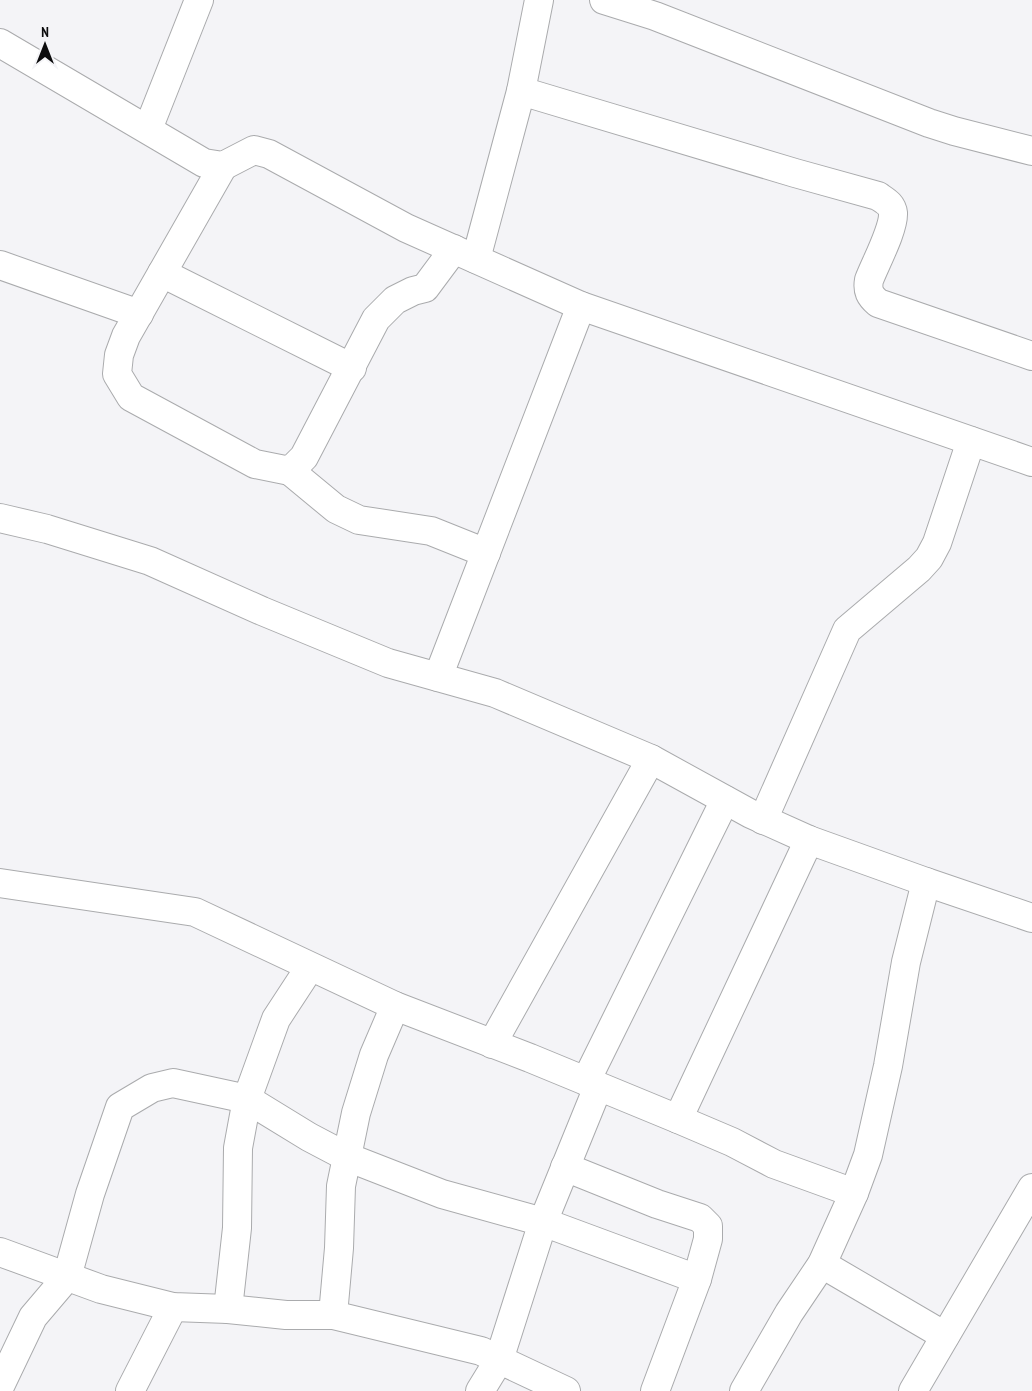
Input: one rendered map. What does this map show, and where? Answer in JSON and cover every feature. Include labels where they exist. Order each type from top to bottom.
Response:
[{"type":"street","points":[[148,130],[199,0]]},
{"type":"street","points":[[290,471],[304,457],[376,319],[395,300],[413,291],[425,288],[465,254],[521,91],[539,0]]},
{"type":"street","points":[[604,0],[664,19],[929,123],[1032,151]]},
{"type":"street","points":[[0,44],[204,163],[223,166]]},
{"type":"street","points":[[521,91],[878,196],[888,203],[893,212],[892,226],[869,280],[868,289],[870,296],[878,303],[1032,356]]},
{"type":"street","points":[[486,553],[431,531],[359,520],[336,509],[290,471],[256,464],[131,396],[117,374],[119,355],[126,336],[223,166],[254,150],[269,154],[406,228],[581,306],[1032,462]]},
{"type":"street","points":[[0,265],[139,314]]},
{"type":"street","points":[[162,273],[352,368]]},
{"type":"street","points":[[438,677],[581,306]]},
{"type":"street","points":[[763,820],[847,630],[919,569],[929,558],[937,543],[971,442]]},
{"type":"street","points":[[0,518],[47,529],[150,561],[262,611],[379,659],[495,693],[651,759],[763,820],[809,840],[1032,918]]},
{"type":"street","points":[[492,1044],[651,759]]},
{"type":"street","points":[[480,1391],[499,1360],[592,1084],[725,800]]},
{"type":"street","points":[[678,1119],[809,840]]},
{"type":"street","points":[[744,1391],[789,1313],[822,1264],[854,1193],[868,1155],[888,1066],[906,962],[926,882]]},
{"type":"street","points":[[0,883],[195,912],[395,1006],[678,1119],[732,1142],[774,1164],[854,1193]]},
{"type":"street","points":[[228,1309],[237,1228],[238,1148],[247,1100],[276,1019],[310,967]]},
{"type":"street","points":[[333,1314],[339,1248],[341,1186],[356,1113],[374,1055],[395,1006]]},
{"type":"street","points":[[0,1386],[33,1317],[67,1277],[90,1194],[120,1107],[152,1088],[173,1084],[247,1100],[347,1157],[442,1194],[544,1222],[697,1278]]},
{"type":"street","points":[[565,1167],[657,1204],[700,1218],[708,1226],[697,1278],[655,1391]]},
{"type":"street","points":[[913,1391],[1032,1188]]},
{"type":"street","points":[[0,1252],[101,1289],[173,1308],[228,1309],[286,1314],[333,1314],[481,1351],[566,1391]]},
{"type":"street","points":[[822,1264],[945,1336]]},
{"type":"street","points":[[130,1391],[173,1308]]}]
